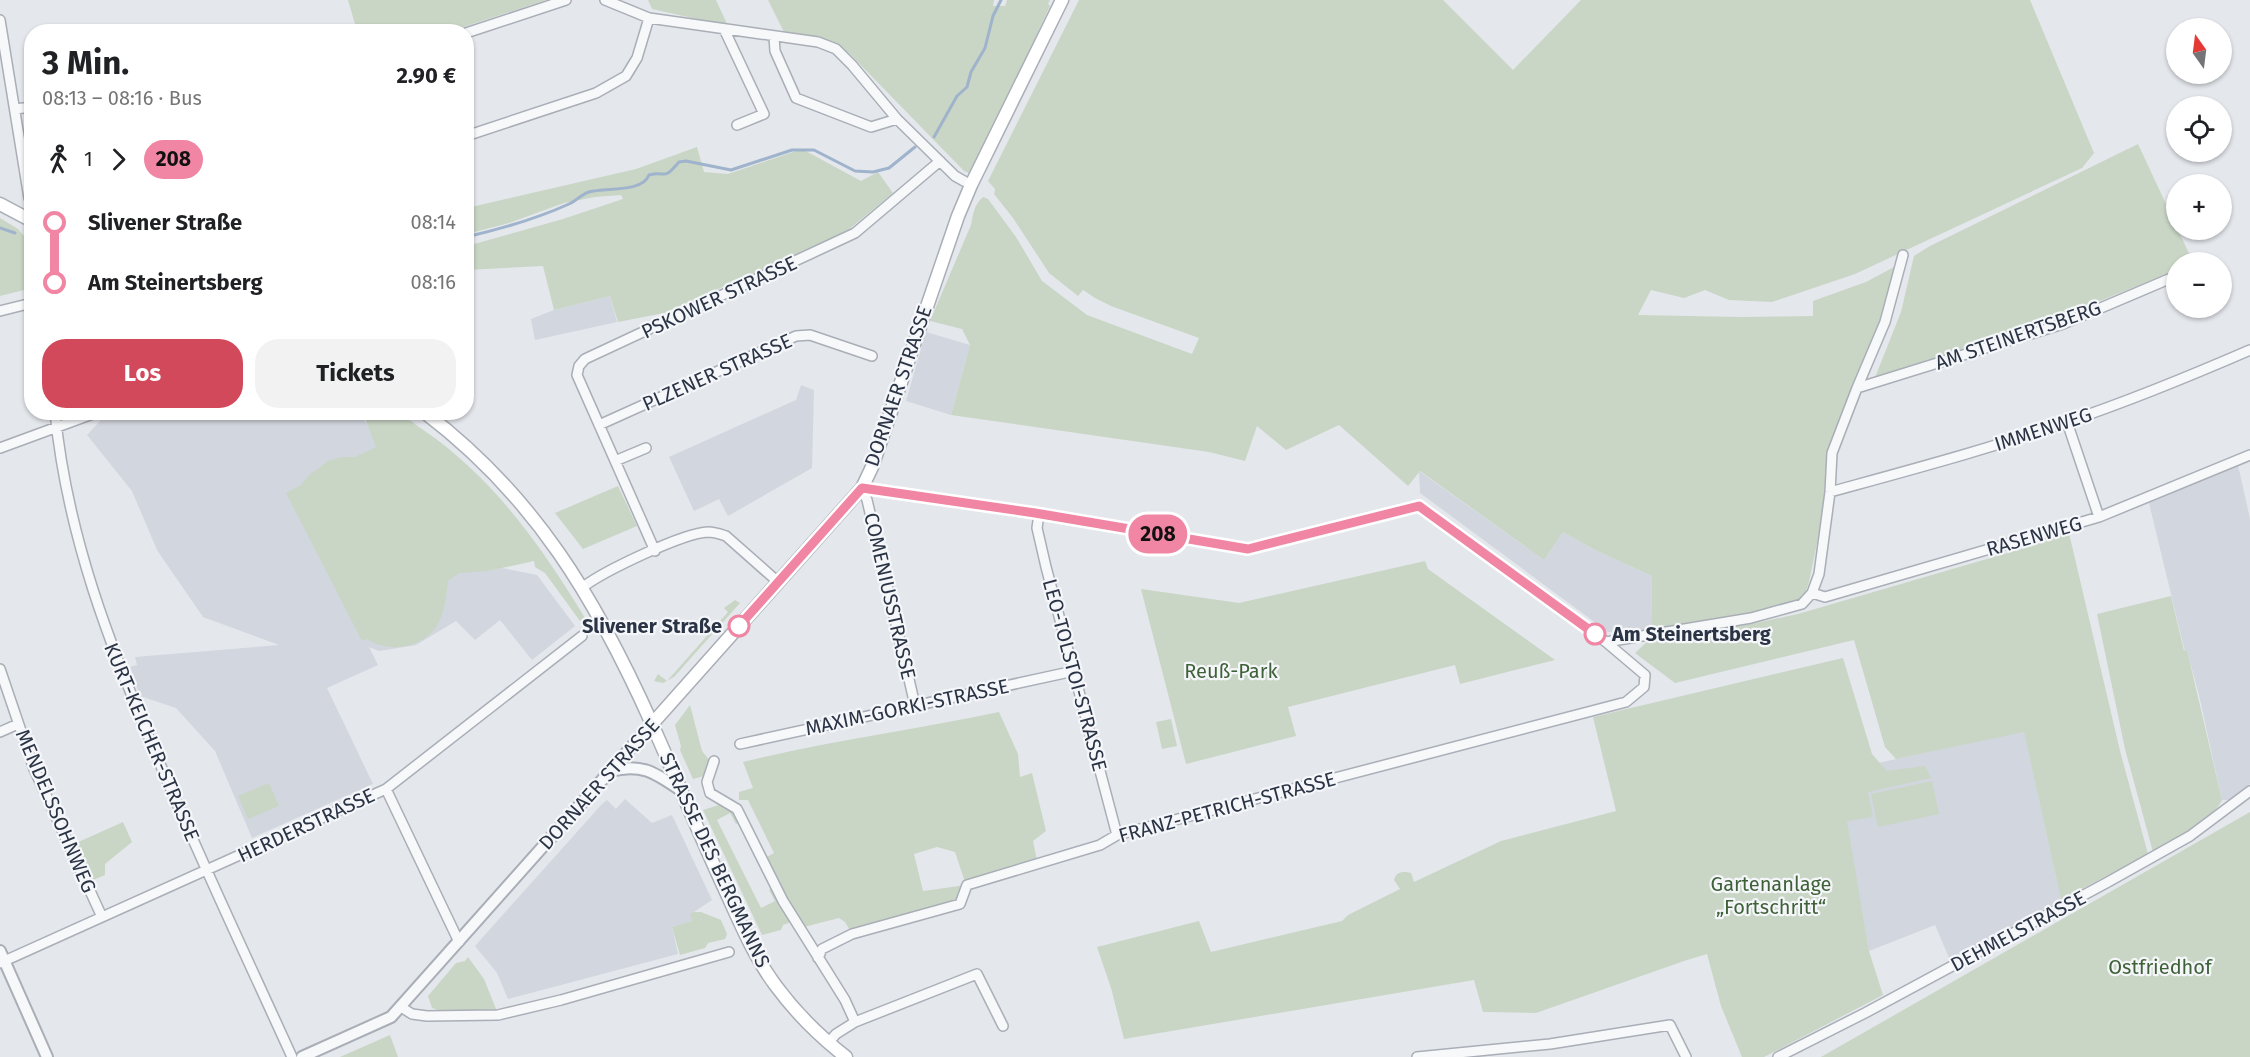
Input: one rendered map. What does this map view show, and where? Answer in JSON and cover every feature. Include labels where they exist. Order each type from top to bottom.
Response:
[{"type":"main road","name":"DORNAER STRASSE","points":[[652,724],[862,488],[872,467],[920,322],[971,185],[1062,0]]},
{"type":"main road","points":[[0,204],[24,217]]},
{"type":"main road","name":"STRASSE DES BERGMANNS","points":[[434,420],[478,457],[519,499],[588,583],[603,624],[652,724],[679,789],[755,953],[792,1007],[828,1043],[846,1057]]},
{"type":"street","points":[[474,30],[566,0]]},
{"type":"street","points":[[605,0],[649,18],[819,42],[836,49],[852,64],[897,119],[955,176],[971,185]]},
{"type":"street","points":[[474,133],[596,93],[626,76],[637,58],[649,18]]},
{"type":"street","points":[[0,20],[24,166]]},
{"type":"street","points":[[724,29],[764,114],[736,125]]},
{"type":"street","points":[[774,37],[775,51],[796,98],[871,127],[897,119]]},
{"type":"street","points":[[15,109],[24,108]]},
{"type":"street","name":"PSKOWER STRASSE","points":[[655,551],[577,375],[579,366],[585,359],[855,233],[940,161]]},
{"type":"street","points":[[862,488],[1039,514],[1248,549],[1419,506],[1606,642],[1751,618],[1802,604],[1812,593],[1819,574],[1830,492],[1832,453],[1885,322],[1903,255]]},
{"type":"street","name":"AM STEINERTSBERG","points":[[1857,388],[2063,324],[2166,280]]},
{"type":"street","points":[[0,311],[24,305]]},
{"type":"street","name":"PLZENER STRASSE","points":[[599,425],[796,336],[810,335],[872,356]]},
{"type":"street","name":"IMMENWEG","points":[[1830,492],[1942,461],[2067,422],[2172,383],[2250,350]]},
{"type":"street","name":"KURT-KEICHER-STRASSE","points":[[56,420],[75,532],[117,662],[207,871],[292,1057]]},
{"type":"street","points":[[0,448],[76,420]]},
{"type":"street","points":[[2067,422],[2099,517]]},
{"type":"street","points":[[615,461],[646,448]]},
{"type":"street","name":"RASENWEG","points":[[1812,593],[1825,597],[2099,517],[2250,455]]},
{"type":"street","name":"COMENIUSSTRASSE","points":[[862,488],[875,532],[915,705]]},
{"type":"street","name":"LEO-TOLSTOI-STRASSE","points":[[1039,514],[1037,528],[1117,835]]},
{"type":"street","points":[[588,583],[687,537],[706,532],[716,532],[726,536],[778,582]]},
{"type":"street","name":"HERDERSTRASSE","points":[[2,958],[207,871],[386,789],[582,636]]},
{"type":"street","name":"FRANZ-PETRICH-STRASSE","points":[[818,958],[822,949],[852,934],[960,904],[967,885],[1100,846],[1117,835],[1626,702],[1644,687],[1645,675],[1606,642]]},
{"type":"street","name":"MENDELSSOHNWEG","points":[[0,669],[34,770],[102,917]]},
{"type":"street","name":"MAXIM-GORKI-STRASSE","points":[[740,744],[1074,671]]},
{"type":"street","points":[[0,732],[18,724]]},
{"type":"street","name":"DORNAER STRASSE","points":[[302,1057],[391,1017],[652,724]]},
{"type":"street","name":"STRASSE DES BERGMANNS","points":[[714,761],[707,782],[710,793],[737,809],[783,901],[846,1000],[855,1022]]},
{"type":"street","points":[[610,771],[630,767],[640,768],[650,771],[679,789]]},
{"type":"street","points":[[386,789],[459,942]]},
{"type":"street","name":"DEHMELSTRASSE","points":[[1778,1057],[1865,1013],[2190,836],[2250,791]]},
{"type":"street","points":[[401,1007],[412,1014],[427,1016],[498,1015],[561,1000],[729,952]]},
{"type":"street","points":[[2,958],[48,1057]]},
{"type":"street","points":[[828,1043],[836,1034],[855,1022],[977,974],[1003,1026]]},
{"type":"street","points":[[1417,1057],[1550,1044],[1670,1025],[1686,1057]]},
{"type":"shaded area","points":[[610,296],[617,322],[535,340],[531,319],[554,310]]},
{"type":"shaded area","points":[[926,332],[970,345],[951,415],[906,401]]},
{"type":"shaded area","points":[[801,385],[814,390],[812,468],[728,516],[719,499],[694,511],[669,457],[796,400]]},
{"type":"shaded area","points":[[101,420],[364,420],[488,571],[502,568],[537,575],[575,626],[532,660],[500,620],[475,640],[456,621],[416,645],[379,651],[369,647],[378,665],[327,688],[373,784],[252,838],[215,751],[176,708],[140,696],[130,667],[137,665],[135,657],[279,645],[203,617],[157,550],[132,491],[87,435]]},
{"type":"shaded area","points":[[2238,465],[2250,519],[2250,784],[2229,800],[2222,800],[2199,695],[2187,651],[2185,652],[2149,503]]},
{"type":"shaded area","points":[[1419,471],[1544,560],[1563,532],[1595,550],[1652,576],[1651,632],[1608,632],[1420,493]]},
{"type":"shaded area","points":[[2024,731],[2061,900],[1950,960],[1935,925],[1869,951],[1837,772]]},
{"type":"shaded area","points":[[625,799],[652,823],[672,815],[712,900],[691,914],[693,921],[672,927],[678,954],[508,999],[497,973],[475,946],[602,804],[607,800],[616,809]]},
{"type":"green space","points":[[348,0],[546,0],[472,24],[355,24]]},
{"type":"green space","points":[[648,0],[716,0],[728,26],[652,9]]},
{"type":"green space","points":[[768,0],[994,0],[993,6],[1005,6],[1007,0],[1050,0],[1048,4],[1050,6],[971,174],[964,171],[849,53],[811,36],[784,32]]},
{"type":"green space","name":"Am Steinertsberg","points":[[1079,0],[1443,0],[1513,70],[1581,0],[2030,0],[2094,153],[2082,168],[1855,274],[1772,302],[1729,300],[1705,290],[1684,298],[1651,290],[1638,315],[1813,316],[1813,301],[1866,282],[1896,266],[1883,317],[1840,420],[1826,465],[1823,514],[1804,596],[1796,605],[1751,616],[1651,632],[1652,576],[1595,550],[1563,532],[1544,560],[1420,471],[1408,486],[1339,425],[1286,450],[1257,426],[1245,461],[1209,452],[951,415],[970,345],[962,329],[930,321],[971,225],[973,213],[983,197],[988,199],[1016,237],[1042,281],[1087,315],[1192,354],[1199,338],[1111,306],[1083,290],[1078,296],[1049,273],[1013,218],[994,194],[995,189],[988,181]]},
{"type":"green space","points":[[2138,144],[2166,204],[2166,240],[2183,240],[2188,252],[2166,252],[2166,274],[2063,316],[1874,380],[1901,312],[1914,256]]},
{"type":"green space","points":[[697,147],[704,172],[728,174],[802,149],[861,181],[878,172],[893,193],[848,230],[821,243],[664,313],[618,322],[610,296],[554,310],[543,266],[474,270],[474,244],[623,199],[621,195],[564,203],[509,223],[474,232],[474,206],[636,169]]},
{"type":"green space","points":[[0,218],[18,229],[24,236],[24,290],[0,296]]},
{"type":"green space","points":[[366,420],[409,420],[447,448],[471,468],[514,514],[551,565],[585,618],[580,621],[545,573],[535,567],[534,561],[488,571],[459,573],[448,581],[445,605],[439,622],[422,640],[394,647],[367,639],[362,641],[286,493],[301,485],[308,476],[328,461],[342,457],[355,457],[376,447]]},
{"type":"green space","points":[[618,486],[637,526],[583,549],[555,513]]},
{"type":"green space","points":[[2069,533],[2120,751],[2148,854],[2061,900],[2024,732],[1896,759],[1885,747],[1854,640],[1675,683],[1635,653],[1651,638],[1751,624],[1798,614]]},
{"type":"green space","name":"Reuß-Park","points":[[1425,561],[1428,569],[1555,660],[1460,684],[1455,665],[1288,707],[1296,736],[1186,764],[1141,589],[1239,603]]},
{"type":"green space","points":[[2171,596],[2184,651],[2187,650],[2222,800],[2210,816],[2201,823],[2153,852],[2125,749],[2097,614]]},
{"type":"green space","points":[[735,600],[740,603],[674,677],[667,681],[728,612],[724,608]]},
{"type":"green space","name":"Gartenanlage „Fortschritt“","points":[[1843,658],[1872,754],[1887,771],[1925,766],[1931,778],[1868,792],[1873,817],[1847,821],[1869,951],[1883,995],[1764,1057],[1742,1057],[1721,1006],[1707,954],[1536,1013],[1483,1012],[1474,980],[1124,1039],[1111,988],[1097,947],[1199,921],[1211,952],[1342,921],[1348,915],[1400,889],[1394,880],[1401,872],[1411,873],[1414,882],[1501,841],[1616,811],[1593,717]]},
{"type":"green space","points":[[658,674],[667,681],[663,683],[654,681]]},
{"type":"green space","points":[[690,705],[702,751],[710,761],[708,775],[693,779],[680,750],[675,725]]},
{"type":"green space","points":[[999,712],[1018,754],[1020,777],[1032,773],[1046,831],[1033,841],[1038,865],[967,885],[960,904],[852,934],[845,922],[839,918],[800,928],[765,858],[774,853],[748,800],[739,800],[739,792],[753,788],[743,762]],"holes":[[[937,847],[955,852],[966,885],[923,891],[914,854]]]},
{"type":"green space","points":[[1171,719],[1177,746],[1162,749],[1156,722]]},
{"type":"green space","points":[[1932,781],[1939,814],[1878,827],[1871,794]]},
{"type":"green space","points":[[269,783],[279,806],[248,819],[238,796]]},
{"type":"green space","points":[[725,803],[743,821],[736,824],[730,813],[717,820],[761,908],[775,901],[769,890],[773,888],[791,922],[783,925],[781,930],[762,935],[703,810]]},
{"type":"green space","name":"Ostfriedhof","points":[[2250,812],[2250,1057],[1821,1057]]},
{"type":"green space","points":[[123,822],[132,842],[105,864],[105,875],[91,881],[74,844]]},
{"type":"green space","points":[[701,912],[721,920],[727,934],[725,939],[708,943],[705,948],[680,955],[672,927],[692,921],[690,914]]},
{"type":"green space","points":[[468,957],[484,979],[496,1009],[444,1012],[432,1008],[428,996],[456,963],[465,961]]},
{"type":"green space","points":[[390,1035],[398,1057],[340,1057]]},
{"type":"waterway","points":[[934,137],[957,96],[967,87],[971,72],[985,48],[993,16],[1001,0]]},
{"type":"waterway","points":[[474,235],[544,214],[569,204],[589,192],[639,185],[649,175],[667,174],[679,162],[686,161],[731,170],[792,150],[814,150],[855,171],[873,172],[889,168],[915,147]]},
{"type":"waterway","points":[[0,228],[15,233]]},
{"type":"bus line","name":"208","points":[[739,626],[862,488],[1035,513],[1248,549],[1419,506],[1595,634]]},
{"type":"place","name":"Slivener Straße","points":[[739,626]]},
{"type":"place","name":"Am Steinertsberg","points":[[1595,634]]}]
